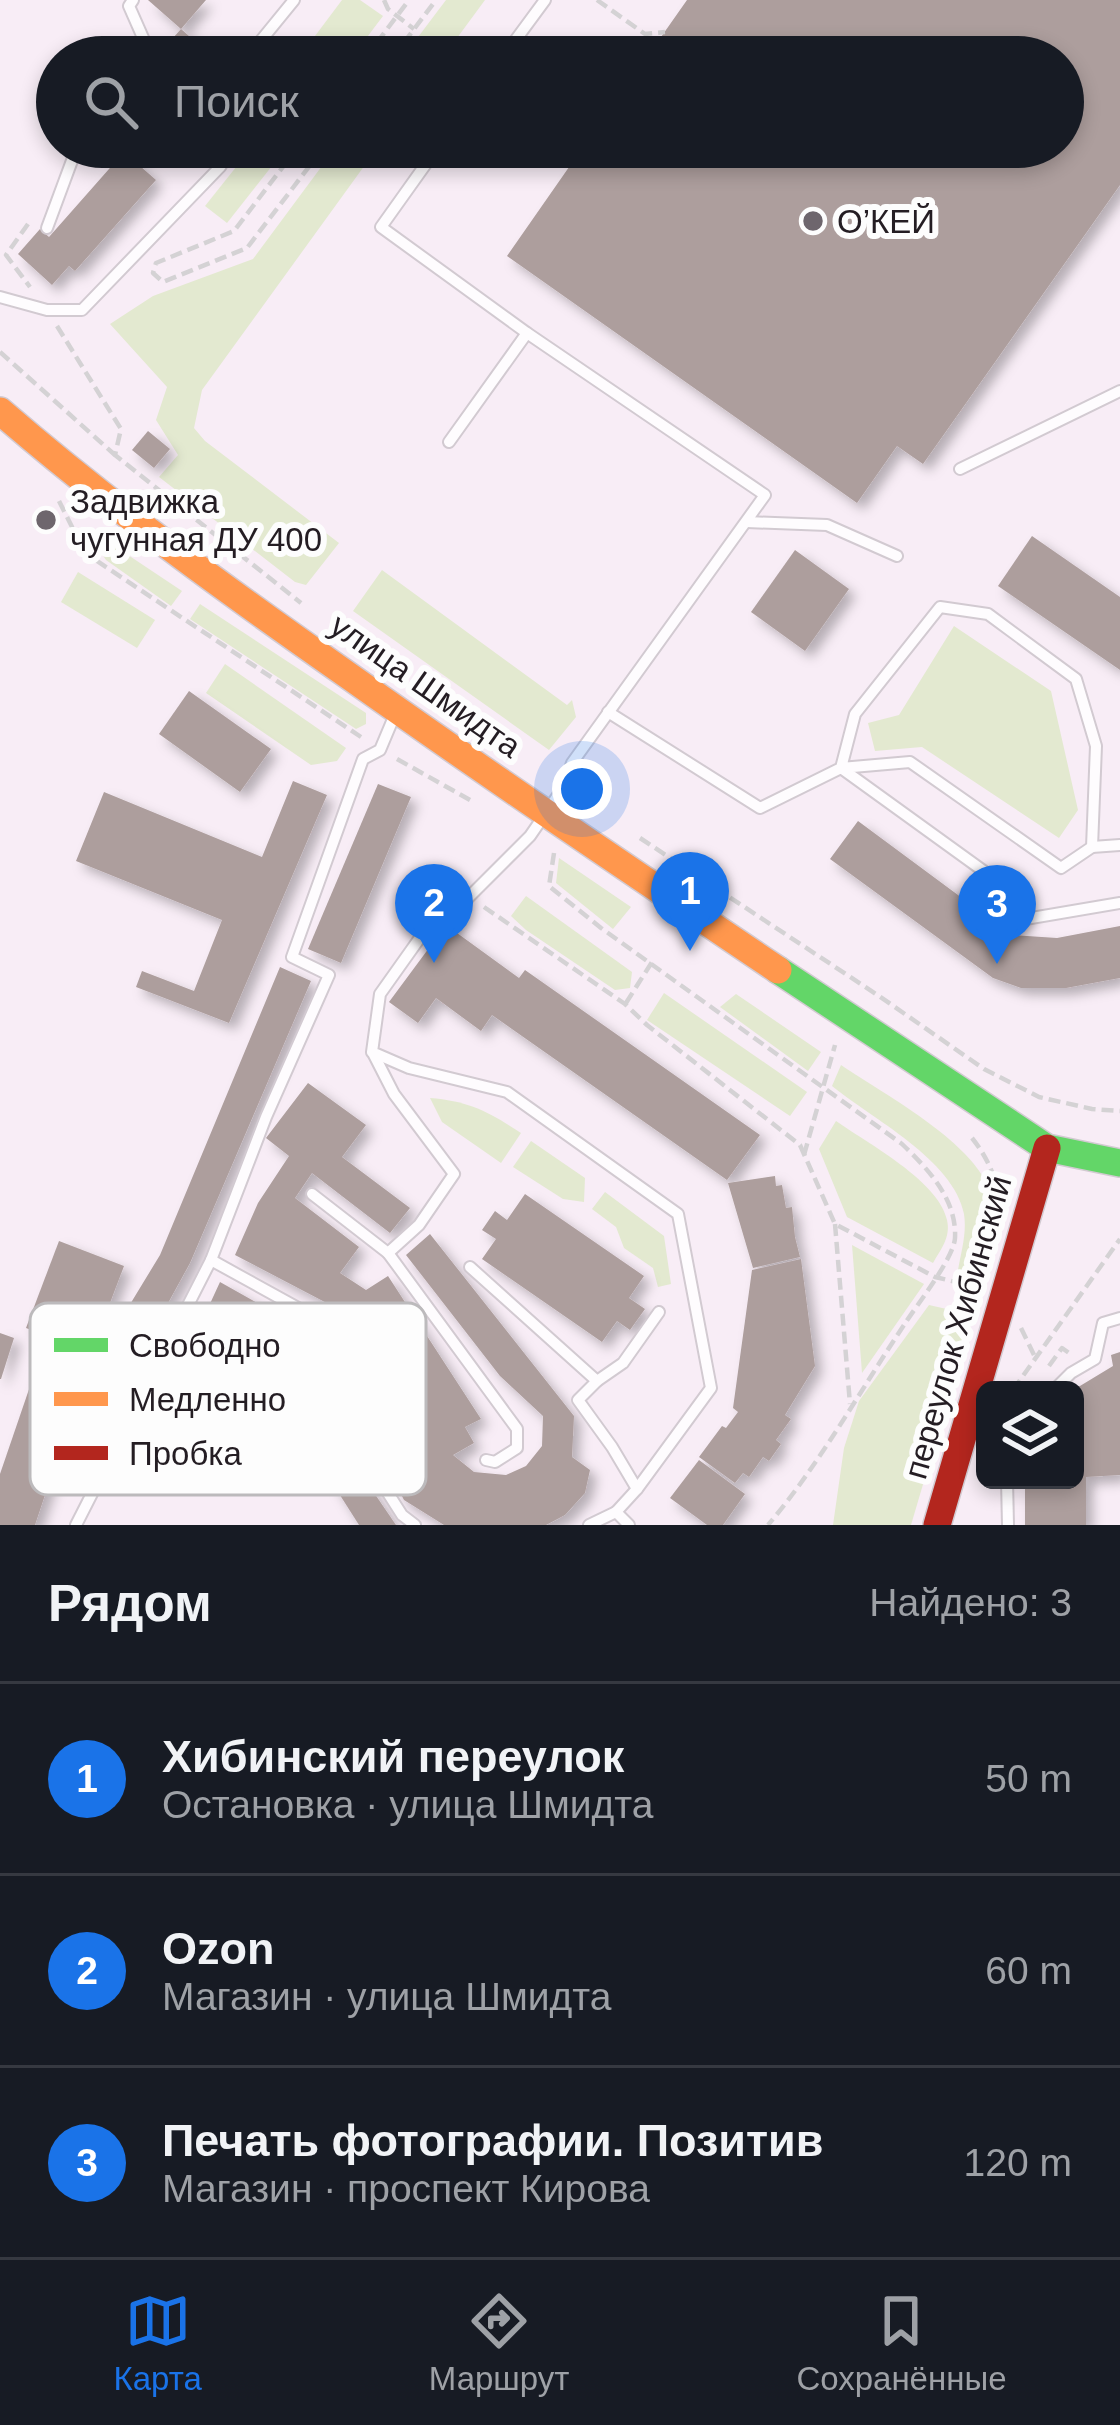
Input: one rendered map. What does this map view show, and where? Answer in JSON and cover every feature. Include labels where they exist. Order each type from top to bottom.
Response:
[{"type":"main road","name":"улица Шмидта","points":[[0,411],[207,576],[1047,1148]]},
{"type":"main road","points":[[1047,1148],[1120,1162]]},
{"type":"main road","name":"переулок Хибинский","points":[[937,1525],[1047,1148]]},
{"type":"lane","points":[[133,0],[129,6],[142,36]]},
{"type":"lane","points":[[265,36],[294,0]]},
{"type":"lane","points":[[518,36],[544,0]]},
{"type":"lane","points":[[47,228],[69,168]]},
{"type":"lane","points":[[0,297],[47,310],[82,310],[219,168]]},
{"type":"lane","points":[[388,1252],[419,1226],[454,1174],[394,1094],[372,1052],[380,994],[429,925],[470,897],[530,836],[562,788],[572,763],[765,495],[527,333],[381,226],[424,168]]},
{"type":"lane","points":[[449,442],[527,333]]},
{"type":"lane","points":[[959,470],[1120,391]]},
{"type":"lane","points":[[747,522],[827,525],[897,556]]},
{"type":"lane","points":[[841,768],[855,714],[940,607],[988,614],[1076,680],[1096,746],[1093,847]]},
{"type":"lane","points":[[189,1303],[329,975],[292,957],[363,759],[380,750],[397,709]]},
{"type":"lane","points":[[608,712],[760,808],[841,768],[910,763],[1060,868],[1093,847],[1120,845]]},
{"type":"lane","points":[[841,768],[996,880]]},
{"type":"lane","points":[[1014,920],[1120,903]]},
{"type":"lane","points":[[372,1052],[409,1068],[507,1092],[678,1214],[711,1388],[637,1489],[616,1512],[589,1525]]},
{"type":"lane","points":[[313,1194],[388,1252],[425,1303]]},
{"type":"lane","points":[[211,1260],[289,1303]]},
{"type":"lane","points":[[470,1267],[598,1381]]},
{"type":"lane","points":[[426,1304],[517,1429],[517,1448],[495,1462],[485,1460]]},
{"type":"lane","points":[[637,1489],[578,1400],[623,1363],[659,1312]]},
{"type":"lane","points":[[1063,1381],[1095,1359],[1102,1323],[1120,1318]]},
{"type":"lane","points":[[1007,1489],[1008,1525]]},
{"type":"lane","points":[[76,1525],[91,1495]]},
{"type":"lane","points":[[389,1495],[402,1516],[415,1525]]},
{"type":"lane","points":[[616,1512],[628,1525]]},
{"type":"path","points":[[384,0],[388,9],[414,29]]},
{"type":"path","points":[[382,36],[409,0]]},
{"type":"path","points":[[409,36],[436,0]]},
{"type":"path","points":[[598,0],[645,34],[665,32]]},
{"type":"path","points":[[282,168],[234,231],[156,263],[153,273],[163,282],[247,248],[308,168]]},
{"type":"path","points":[[58,200],[30,221],[5,255],[47,310],[121,429],[115,455]]},
{"type":"path","points":[[0,352],[115,455],[306,608]]},
{"type":"path","points":[[53,490],[85,554],[380,750],[483,807]]},
{"type":"path","points":[[628,830],[984,1069],[1039,1097],[1120,1111]]},
{"type":"path","points":[[555,851],[549,886],[902,1144],[944,1193],[955,1219],[955,1244],[935,1277],[768,1525]]},
{"type":"path","points":[[470,897],[625,1004],[800,1145],[836,1224],[850,1406]]},
{"type":"path","points":[[625,1004],[652,962]]},
{"type":"path","points":[[804,1157],[837,1039]]},
{"type":"path","points":[[964,1128],[984,1154],[1004,1214]]},
{"type":"path","points":[[836,1224],[935,1277],[988,1290]]},
{"type":"path","points":[[1019,1381],[1120,1239]]},
{"type":"path","points":[[1014,1314],[1035,1358]]},
{"type":"path","points":[[1027,1370],[1033,1381]]},
{"type":"green space","points":[[342,0],[360,0],[383,16],[368,36],[315,36]]},
{"type":"green space","points":[[446,0],[485,0],[458,36],[419,36]]},
{"type":"green space","points":[[235,168],[270,168],[227,223],[205,206]]},
{"type":"green space","points":[[320,168],[363,168],[202,390],[194,428],[339,543],[306,585],[295,582],[159,477],[178,455],[156,420],[167,387],[110,324],[153,296],[253,259]]},
{"type":"green space","points":[[110,543],[182,591],[171,606],[106,560],[99,550]]},
{"type":"green space","points":[[382,570],[567,705],[572,700],[576,717],[549,750],[353,611]]},
{"type":"green space","points":[[78,572],[155,620],[137,648],[61,602]]},
{"type":"green space","points":[[200,604],[366,713],[366,724],[356,729],[190,619]]},
{"type":"green space","points":[[954,626],[1051,691],[1078,810],[1059,838],[922,747],[875,751],[868,723],[899,715]]},
{"type":"green space","points":[[225,664],[346,748],[337,761],[311,765],[206,693]]},
{"type":"green space","points":[[559,858],[631,907],[613,929],[556,883]]},
{"type":"green space","points":[[526,896],[632,972],[630,988],[615,990],[526,930],[511,916]]},
{"type":"green space","points":[[664,993],[807,1092],[790,1116],[647,1020]]},
{"type":"green space","points":[[736,994],[821,1052],[808,1071],[720,1007]]},
{"type":"green space","points":[[841,1065],[932,1125],[974,1164],[988,1185],[994,1234],[983,1279],[958,1270],[965,1221],[957,1194],[928,1158],[832,1086]]},
{"type":"green space","points":[[430,1098],[478,1109],[521,1133],[501,1163],[442,1122]]},
{"type":"green space","points":[[836,1121],[917,1177],[941,1205],[948,1232],[933,1263],[847,1217],[819,1149]]},
{"type":"green space","points":[[531,1141],[585,1178],[584,1202],[563,1199],[513,1167]]},
{"type":"green space","points":[[605,1192],[664,1236],[671,1284],[658,1287],[653,1268],[624,1248],[616,1227],[592,1209]]},
{"type":"green space","points":[[852,1245],[924,1284],[862,1373]]},
{"type":"green space","points":[[929,1305],[973,1315],[911,1525],[833,1525],[844,1448],[859,1401]]},
{"type":"building","points":[[148,0],[206,0],[181,29]]},
{"type":"building","name":"О’КЕЙ","points":[[687,0],[1120,0],[1120,185],[923,464],[897,446],[857,503],[507,256],[568,168],[1084,168],[1084,36],[662,36]]},
{"type":"building","points":[[110,168],[142,168],[156,180],[75,271],[69,266],[52,285],[18,254],[40,229],[49,237]]},
{"type":"building","points":[[148,431],[170,449],[154,468],[132,450]]},
{"type":"building","points":[[1032,536],[1120,597],[1120,670],[998,586]]},
{"type":"building","points":[[795,550],[849,589],[805,651],[751,612]]},
{"type":"building","points":[[189,691],[271,749],[240,792],[159,734]]},
{"type":"building","points":[[293,781],[327,795],[229,1023],[136,987],[142,971],[194,991],[222,920],[76,861],[104,792],[262,857]]},
{"type":"building","points":[[378,784],[411,797],[341,963],[308,949]]},
{"type":"building","points":[[858,821],[1012,935],[1057,938],[1120,926],[1120,978],[1066,988],[1021,988],[993,978],[830,859]]},
{"type":"building","points":[[446,925],[519,978],[525,970],[760,1135],[727,1180],[492,1015],[481,1031],[436,998],[418,1023],[389,1002]]},
{"type":"building","points":[[280,967],[311,981],[190,1263],[168,1303],[131,1303],[160,1255]]},
{"type":"building","points":[[308,1083],[366,1125],[342,1157],[410,1208],[390,1233],[312,1173],[295,1198],[359,1247],[340,1273],[366,1290],[388,1276],[406,1303],[327,1303],[235,1255],[258,1203],[289,1156],[266,1138]]},
{"type":"building","points":[[775,1176],[776,1186],[782,1185],[786,1208],[792,1207],[800,1257],[753,1268],[728,1183]]},
{"type":"building","points":[[525,1194],[644,1276],[629,1298],[645,1309],[630,1330],[617,1321],[602,1342],[482,1259],[496,1239],[482,1230],[495,1211],[507,1220]]},
{"type":"building","points":[[430,1234],[574,1416],[572,1457],[590,1470],[585,1493],[565,1515],[546,1525],[444,1525],[401,1495],[426,1495],[426,1334],[481,1419],[465,1427],[474,1443],[453,1455],[474,1472],[506,1475],[526,1466],[542,1446],[543,1416],[500,1376],[406,1255]]},
{"type":"building","points":[[59,1241],[124,1266],[110,1303],[35,1303]]},
{"type":"building","points":[[801,1259],[815,1366],[785,1415],[791,1419],[776,1440],[781,1444],[769,1461],[763,1457],[749,1477],[743,1473],[735,1483],[699,1457],[738,1412],[733,1408],[752,1270]]},
{"type":"building","points":[[220,1282],[257,1303],[210,1303]]},
{"type":"building","points":[[0,1333],[14,1338],[1,1379],[0,1379]]},
{"type":"building","points":[[1120,1352],[1120,1475],[1086,1477],[1086,1525],[1025,1525],[1025,1489],[1084,1489],[1084,1384],[1113,1366],[1111,1355]]},
{"type":"building","points":[[30,1386],[30,1495],[45,1495],[35,1525],[0,1525],[0,1474]]},
{"type":"building","points":[[699,1460],[745,1494],[723,1525],[707,1525],[670,1498]]},
{"type":"building","points":[[340,1495],[376,1495],[396,1525],[359,1525]]},
{"type":"traffic: fast","points":[[778,970],[1047,1148],[1120,1163]]},
{"type":"traffic: slow","points":[[0,411],[259,613],[778,970]]},
{"type":"traffic: jam","points":[[937,1525],[1047,1148]]},
{"type":"place","name":"О’КЕЙ","points":[[813,221]]},
{"type":"place","name":"Задвижка чугунная ДУ 400","points":[[46,520]]},
{"type":"place","name":"Хибинский переулок","points":[[690,951]]},
{"type":"place","name":"Ozon","points":[[434,963]]},
{"type":"place","name":"Печать фотографии. Позитив","points":[[997,964]]}]
